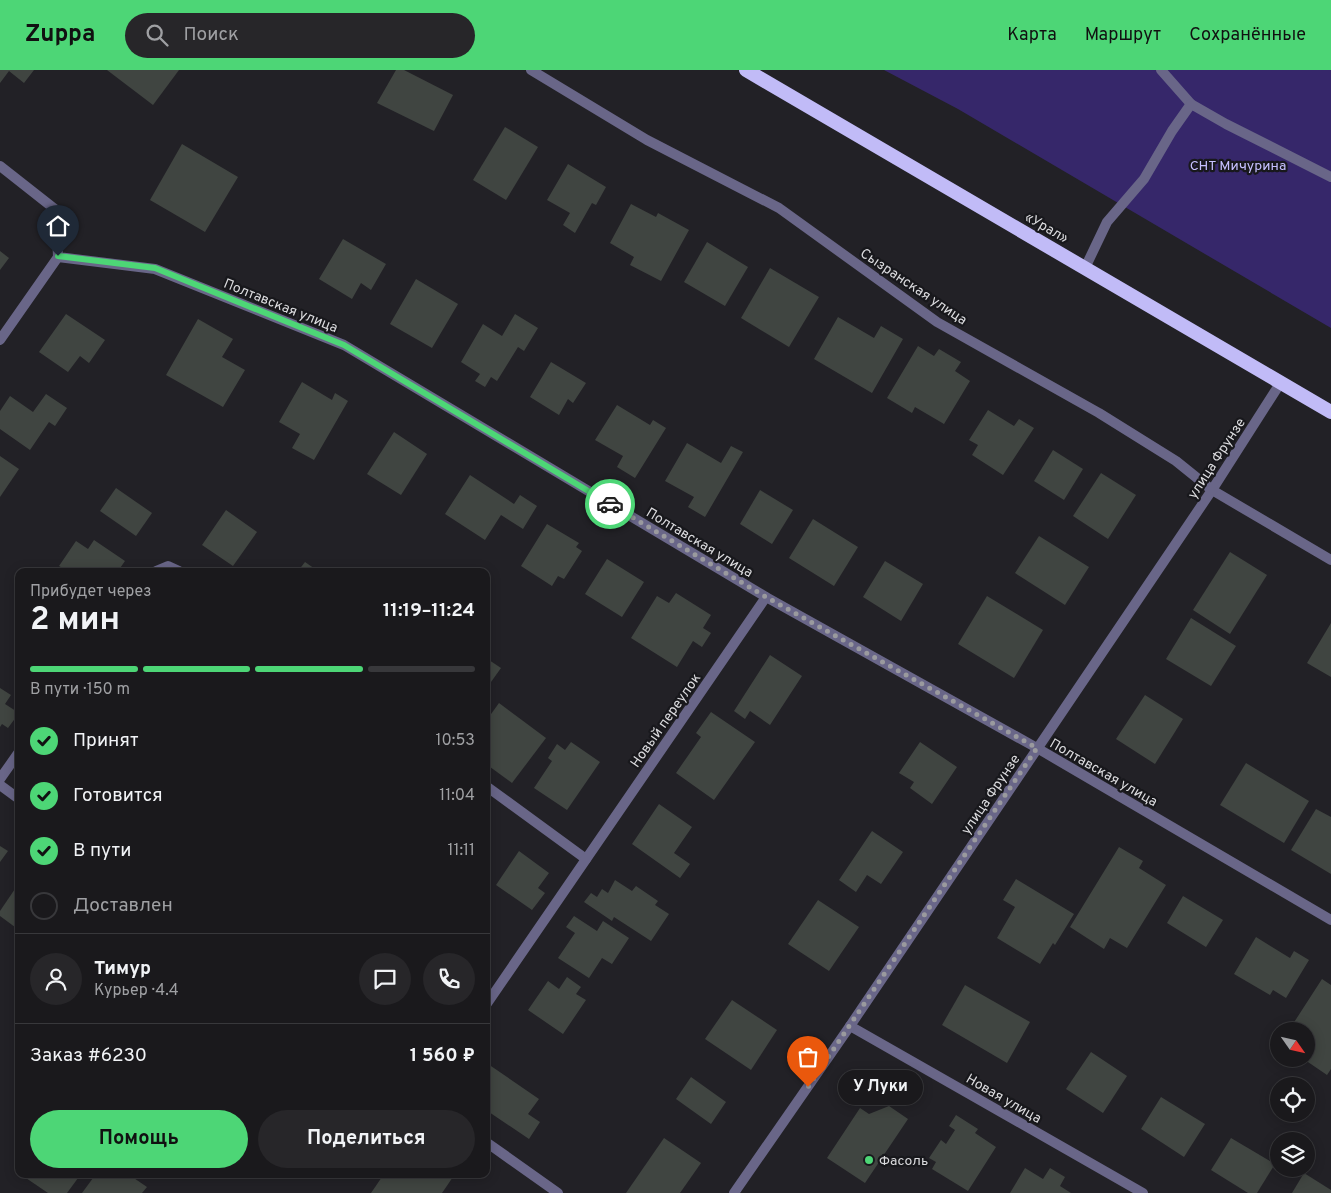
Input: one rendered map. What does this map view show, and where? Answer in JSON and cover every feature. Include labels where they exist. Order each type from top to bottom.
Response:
[{"type":"highway","name":"«Урал»","points":[[746,70],[1331,412]]},
{"type":"street","name":"Сызранская улица","points":[[531,70],[647,140],[779,208],[938,322],[1160,451],[1176,461],[1212,490],[1331,560]]},
{"type":"street","points":[[1161,70],[1190,104],[1331,177]]},
{"type":"street","points":[[1084,268],[1108,222],[1144,179],[1190,104]]},
{"type":"street","points":[[0,166],[56,210],[58,256],[0,340]]},
{"type":"street","name":"Полтавская улица","points":[[58,256],[155,268],[344,345],[766,597],[1037,748],[1331,920]]},
{"type":"street","name":"улица Фрунзе","points":[[734,1193],[850,1026],[1212,490],[1281,382]]},
{"type":"street","name":"Новый переулок","points":[[490,999],[766,597]]},
{"type":"street","points":[[0,778],[15,757]]},
{"type":"street","points":[[0,785],[15,796]]},
{"type":"street","points":[[490,789],[586,859]]},
{"type":"street","name":"Новая улица","points":[[850,1026],[1144,1193]]},
{"type":"street","points":[[490,1145],[558,1193]]},
{"type":"green space","name":"СНТ Мичурина","points":[[884,70],[1331,70],[1331,328],[958,109]]},
{"type":"building","points":[[0,70],[34,70],[24,83],[9,71],[0,83]]},
{"type":"building","points":[[107,70],[179,70],[153,105]]},
{"type":"building","points":[[396,70],[404,70],[453,95],[434,131],[377,103]]},
{"type":"building","points":[[505,127],[538,147],[506,200],[473,180]]},
{"type":"building","points":[[182,144],[238,177],[205,232],[150,200]]},
{"type":"building","points":[[568,164],[606,187],[596,205],[592,203],[575,233],[563,225],[570,213],[547,200]]},
{"type":"building","points":[[631,204],[656,217],[658,213],[689,230],[661,281],[630,265],[634,257],[610,243]]},
{"type":"building","points":[[343,239],[386,264],[371,290],[361,283],[352,299],[319,279]]},
{"type":"building","points":[[707,242],[748,267],[725,306],[684,282]]},
{"type":"building","points":[[0,251],[9,258],[0,270]]},
{"type":"building","points":[[770,268],[819,297],[789,347],[741,318]]},
{"type":"building","points":[[416,279],[458,304],[432,348],[390,324]]},
{"type":"building","points":[[66,314],[105,340],[89,363],[80,356],[68,372],[39,352]]},
{"type":"building","points":[[515,314],[538,328],[524,351],[518,347],[497,381],[491,377],[485,387],[475,381],[480,374],[461,362],[483,324],[502,336]]},
{"type":"building","points":[[838,317],[874,338],[881,326],[903,339],[872,393],[814,359]]},
{"type":"building","points":[[198,319],[233,339],[222,357],[245,370],[223,407],[166,375]]},
{"type":"building","points":[[918,346],[934,356],[939,349],[961,362],[955,371],[970,381],[944,424],[915,407],[912,413],[887,398]]},
{"type":"building","points":[[551,362],[586,383],[573,403],[568,399],[559,415],[530,397]]},
{"type":"building","points":[[302,382],[332,400],[335,393],[348,401],[314,460],[292,448],[300,434],[279,422]]},
{"type":"building","points":[[46,394],[67,408],[55,426],[49,422],[30,450],[0,429],[0,411],[10,396],[33,412]]},
{"type":"building","points":[[617,405],[650,425],[653,420],[666,428],[635,478],[617,467],[623,456],[595,440]]},
{"type":"building","points":[[988,410],[1014,426],[1019,419],[1034,428],[1003,475],[972,455],[978,445],[969,440]]},
{"type":"building","points":[[394,432],[427,454],[401,495],[367,474]]},
{"type":"building","points":[[687,443],[721,463],[731,446],[743,452],[705,517],[688,507],[694,497],[665,481]]},
{"type":"building","points":[[1053,450],[1083,469],[1064,500],[1034,481]]},
{"type":"building","points":[[0,456],[19,469],[0,497]]},
{"type":"building","points":[[1101,473],[1136,495],[1108,539],[1073,516]]},
{"type":"building","points":[[470,475],[514,504],[520,495],[537,506],[523,529],[501,515],[485,540],[445,514]]},
{"type":"building","points":[[116,488],[152,513],[136,536],[100,511]]},
{"type":"building","points":[[760,490],[793,510],[772,544],[740,524]]},
{"type":"building","points":[[226,510],[257,532],[233,566],[202,545]]},
{"type":"building","points":[[813,519],[858,547],[834,586],[789,558]]},
{"type":"building","points":[[547,524],[579,543],[576,547],[582,551],[564,579],[558,576],[552,586],[521,566]]},
{"type":"building","points":[[1039,536],[1089,567],[1065,605],[1015,573]]},
{"type":"building","points":[[94,540],[125,561],[120,568],[63,568],[59,566],[76,541],[88,549]]},
{"type":"building","points":[[1230,552],[1267,575],[1230,634],[1193,610]]},
{"type":"building","points":[[607,559],[644,582],[622,617],[585,594]]},
{"type":"building","points":[[885,561],[923,584],[901,621],[863,597]]},
{"type":"building","points":[[305,562],[314,568],[300,568]]},
{"type":"building","points":[[676,593],[711,615],[703,628],[711,633],[702,647],[693,641],[677,667],[631,638],[657,596],[669,603]]},
{"type":"building","points":[[987,596],[1043,630],[1014,678],[958,644]]},
{"type":"building","points":[[1191,618],[1236,646],[1211,686],[1166,659]]},
{"type":"building","points":[[1331,623],[1331,677],[1307,663]]},
{"type":"building","points":[[770,655],[802,676],[770,725],[750,711],[745,719],[734,711]]},
{"type":"building","points":[[490,661],[501,668],[490,683]]},
{"type":"building","points":[[0,688],[11,695],[5,704],[15,710],[15,718],[8,728],[2,724],[0,727]]},
{"type":"building","points":[[1145,695],[1183,719],[1155,764],[1116,739]]},
{"type":"building","points":[[499,703],[546,738],[512,783],[490,767],[490,715]]},
{"type":"building","points":[[711,712],[755,742],[714,800],[676,773],[701,737],[696,733]]},
{"type":"building","points":[[571,742],[600,762],[567,810],[534,788],[552,761],[548,758],[557,744],[565,750]]},
{"type":"building","points":[[920,742],[957,767],[932,804],[910,788],[914,782],[899,773]]},
{"type":"building","points":[[1246,763],[1309,801],[1284,843],[1220,805]]},
{"type":"building","points":[[659,804],[692,827],[674,853],[690,864],[680,878],[632,844]]},
{"type":"building","points":[[1316,809],[1331,817],[1331,874],[1291,850]]},
{"type":"building","points":[[872,831],[903,852],[881,884],[867,875],[856,892],[839,880]]},
{"type":"building","points":[[0,846],[8,851],[0,862]]},
{"type":"building","points":[[1119,847],[1143,861],[1139,868],[1166,885],[1127,948],[1110,938],[1104,949],[1070,927]]},
{"type":"building","points":[[519,851],[549,873],[538,888],[545,893],[532,910],[496,885]]},
{"type":"building","points":[[1016,879],[1074,914],[1055,945],[1053,943],[1040,964],[997,938],[1015,907],[1003,900]]},
{"type":"building","points":[[615,880],[632,891],[636,886],[658,901],[655,905],[669,914],[651,941],[614,917],[612,921],[584,902],[591,893],[597,897],[602,889],[608,893]]},
{"type":"building","points":[[15,889],[15,927],[0,916],[0,911]]},
{"type":"building","points":[[1183,896],[1223,920],[1206,947],[1167,923]]},
{"type":"building","points":[[818,900],[859,927],[829,971],[788,944]]},
{"type":"building","points":[[574,916],[597,931],[603,921],[629,938],[612,964],[602,958],[589,978],[558,958],[575,933],[566,927]]},
{"type":"building","points":[[1256,937],[1290,958],[1294,951],[1309,960],[1286,998],[1273,990],[1270,995],[1234,974]]},
{"type":"building","points":[[567,977],[581,987],[576,994],[586,1000],[563,1034],[528,1010],[548,981],[559,989]]},
{"type":"building","points":[[1322,979],[1331,985],[1331,1069],[1327,1075],[1315,1067],[1315,1022],[1294,1022]]},
{"type":"building","points":[[965,985],[1030,1022],[1007,1063],[942,1025]]},
{"type":"building","points":[[732,1000],[777,1030],[751,1070],[705,1039]]},
{"type":"building","points":[[1091,1052],[1127,1076],[1103,1113],[1066,1089]]},
{"type":"building","points":[[490,1065],[539,1099],[528,1114],[540,1122],[529,1139],[490,1113]]},
{"type":"building","points":[[691,1077],[726,1102],[711,1124],[676,1099]]},
{"type":"building","points":[[1161,1097],[1205,1124],[1184,1157],[1141,1129]]},
{"type":"building","points":[[889,1106],[908,1119],[865,1183],[827,1158],[860,1108],[869,1114]]},
{"type":"building","points":[[956,1115],[978,1129],[975,1133],[996,1147],[968,1191],[932,1169],[936,1162],[929,1158],[941,1140],[946,1144],[955,1130],[949,1126]]},
{"type":"building","points":[[664,1138],[701,1163],[680,1193],[626,1193]]},
{"type":"building","points":[[1231,1138],[1270,1161],[1270,1172],[1257,1193],[1248,1193],[1211,1170]]},
{"type":"building","points":[[1025,1168],[1043,1179],[1050,1168],[1065,1177],[1060,1186],[1071,1193],[1010,1193]]},
{"type":"building","points":[[1302,1177],[1310,1177],[1331,1190],[1331,1193],[1292,1193]]},
{"type":"building","points":[[26,1178],[78,1178],[67,1193],[48,1193]]},
{"type":"building","points":[[93,1178],[134,1178],[147,1187],[142,1193],[82,1193]]},
{"type":"building","points":[[381,1178],[452,1178],[442,1193],[371,1193]]},
{"type":"way so far","points":[[610,504],[766,597],[1037,748],[808,1087]]},
{"type":"place","name":"У Луки","points":[[808,1087]]},
{"type":"place","name":"Фасоль","points":[[869,1160]]},
{"type":"route","points":[[58,256],[155,268],[344,345],[610,504]]}]
